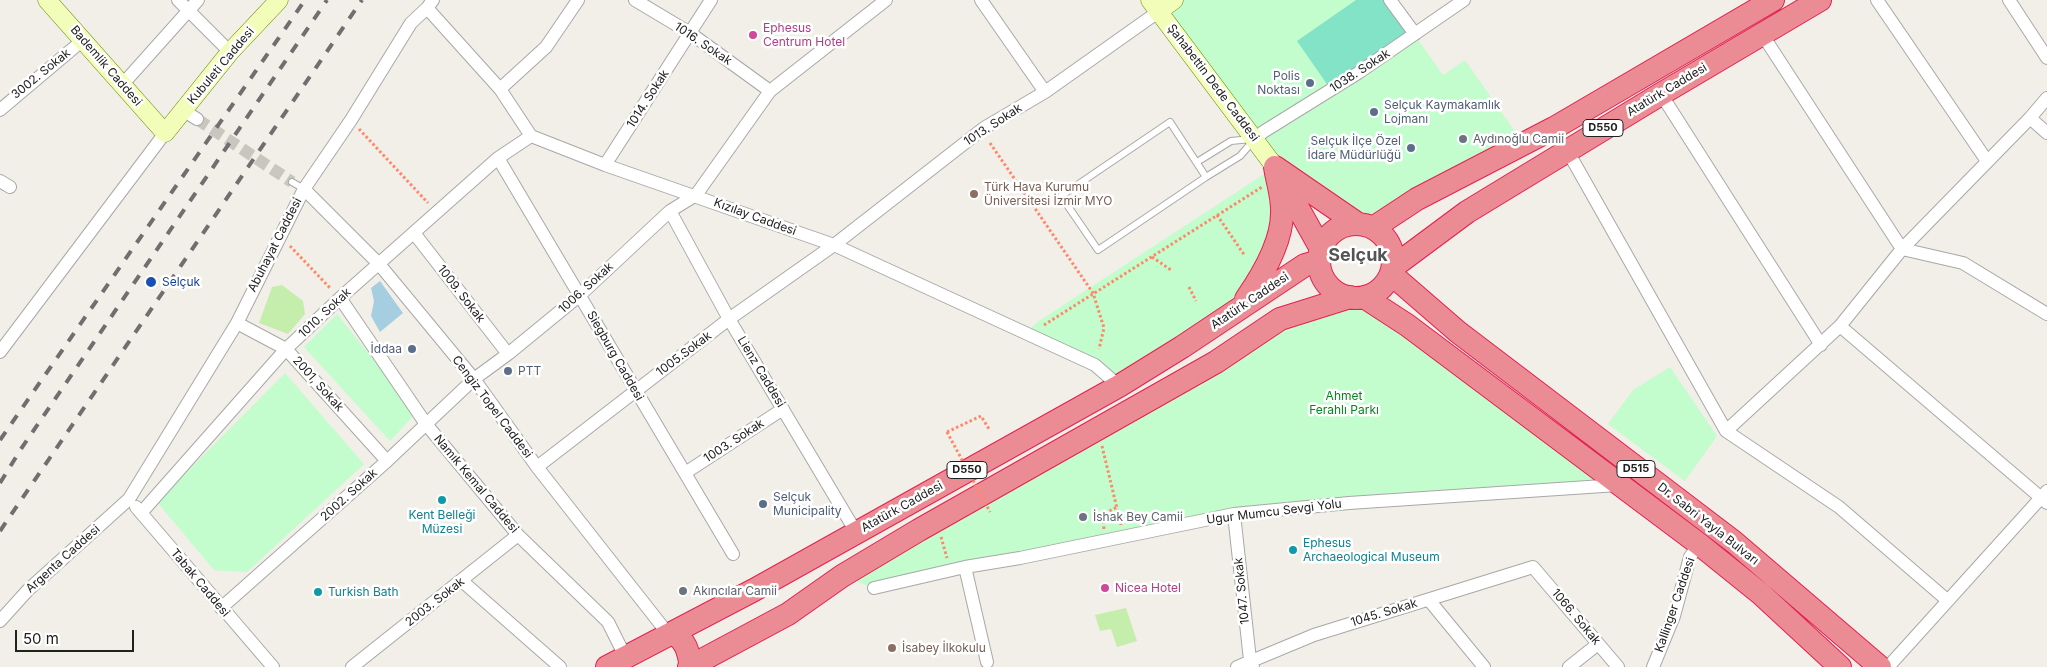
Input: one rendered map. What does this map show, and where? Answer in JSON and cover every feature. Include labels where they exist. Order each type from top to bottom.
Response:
[{"type":"highway","name":"Atatürk Caddesi","points":[[1366,226],[1554,128],[1773,0]]},
{"type":"highway","name":"Atatürk Caddesi","points":[[1392,270],[1467,212],[1567,150],[1820,0]]},
{"type":"highway","points":[[1275,167],[1383,235],[1393,255],[1392,270],[1380,289],[1357,297],[1338,293],[1328,285],[1322,274],[1320,255],[1275,167]]},
{"type":"highway","points":[[1242,306],[1260,278],[1275,245],[1282,214],[1275,167]]},
{"type":"highway","points":[[1320,255],[1326,239],[1335,230],[1346,225],[1366,226]]},
{"type":"highway","name":"Atatürk Caddesi","points":[[620,664],[1119,386],[1174,352],[1320,255]]},
{"type":"highway","name":"Dr. Sabri Yayla Bulvarı","points":[[1392,270],[1458,332],[1634,468],[1734,542],[1880,667]]},
{"type":"highway","name":"Dr. Sabri Yayla Bulvarı","points":[[1357,297],[1407,325],[1621,484],[1761,594],[1840,667]]},
{"type":"highway","name":"D550","points":[[691,667],[788,614],[842,576],[919,530],[1216,362],[1280,319],[1357,297]]},
{"type":"highway","points":[[669,635],[674,634],[683,639],[687,646],[691,667]]},
{"type":"street","name":"Bademlik Caddesi","points":[[46,0],[165,133]]},
{"type":"street","points":[[178,0],[230,52]]},
{"type":"street","points":[[122,85],[198,0]]},
{"type":"street","name":"Kubuleti Caddesi","points":[[165,133],[190,115],[230,52],[279,0]]},
{"type":"street","points":[[500,89],[546,47],[578,0]]},
{"type":"street","name":"1016. Sokak","points":[[634,0],[690,33],[770,91]]},
{"type":"street","name":"1014. Sokak","points":[[605,165],[711,0]]},
{"type":"street","points":[[696,196],[770,91],[886,0]]},
{"type":"street","points":[[982,0],[1045,92]]},
{"type":"street","points":[[1154,6],[1174,0]]},
{"type":"street","points":[[1390,0],[1415,34]]},
{"type":"street","name":"1038. Sokak","points":[[1255,139],[1464,0]]},
{"type":"street","points":[[1877,0],[1986,161]]},
{"type":"street","points":[[2009,0],[2047,58]]},
{"type":"street","points":[[430,4],[500,89],[531,136]]},
{"type":"street","name":"Abuhayat Caddesi","points":[[129,499],[237,322],[304,188],[351,120],[411,22],[430,4]]},
{"type":"street","name":"1013. Sokak","points":[[834,245],[984,128],[1045,92],[1154,6]]},
{"type":"street","name":"Şahabettin Dede Caddesi","points":[[1154,6],[1275,167]]},
{"type":"street","points":[[1762,34],[1902,249],[1963,263],[2047,314]]},
{"type":"street","name":"3002. Sokak","points":[[3,102],[83,40]]},
{"type":"street","points":[[1661,94],[1822,345]]},
{"type":"street","points":[[1726,430],[1822,345],[1840,326],[1902,249],[2030,118],[2047,98]]},
{"type":"street","points":[[2030,118],[2047,134]]},
{"type":"street","points":[[0,352],[165,133]]},
{"type":"street","name":"Kızılay Caddesi","points":[[531,136],[605,165],[834,245],[1094,365],[1119,386]]},
{"type":"street","name":"1010. Sokak","points":[[141,512],[286,349],[340,298],[498,158],[531,136]]},
{"type":"street","points":[[1567,150],[1726,430],[1839,507],[1947,600]]},
{"type":"street","name":"Siegburg Caddesi","points":[[498,158],[733,554]]},
{"type":"street","name":"Cengiz Topel Caddesi","points":[[304,188],[379,264],[474,379],[537,467],[669,635]]},
{"type":"street","name":"1006. Sokak","points":[[474,379],[508,354],[580,295],[670,211],[696,196]]},
{"type":"street","name":"Lienz Caddesi","points":[[670,211],[729,319],[856,532]]},
{"type":"street","name":"1009. Sokak","points":[[414,233],[508,354]]},
{"type":"street","name":"1005.Sokak","points":[[537,467],[729,319],[834,245]]},
{"type":"street","name":"Namık Kemal Caddesi","points":[[340,298],[426,424],[518,535],[608,622],[620,664]]},
{"type":"street","name":"2001, Sokak","points":[[237,322],[286,349],[387,461]]},
{"type":"street","points":[[1840,326],[2045,497],[1947,600],[1888,667]]},
{"type":"street","name":"2002. Sokak","points":[[221,608],[387,461],[474,379]]},
{"type":"street","name":"1003. Sokak","points":[[685,473],[783,409]]},
{"type":"street","name":"Ugur Mumcu Sevgi Yolu","points":[[874,588],[965,567],[1234,514],[1349,502],[1478,495],[1621,484]]},
{"type":"street","name":"Tabak Caddesi","points":[[129,499],[273,667]]},
{"type":"street","name":"Argenta Caddesi","points":[[0,621],[28,590],[129,499]]},
{"type":"street","name":"1047. Sokak","points":[[1234,514],[1251,664]]},
{"type":"street","name":"2003. Sokak","points":[[352,667],[518,535]]},
{"type":"street","name":"Kallinger Caddesi","points":[[1653,667],[1674,616],[1690,557],[1699,544]]},
{"type":"street","points":[[965,567],[987,662]]},
{"type":"street","name":"1045. Sokak","points":[[1237,667],[1251,664],[1314,635],[1533,567]]},
{"type":"street","name":"1066. Sokak","points":[[1533,567],[1618,667]]},
{"type":"street","points":[[462,581],[560,667]]},
{"type":"street","points":[[1429,600],[1484,667]]},
{"type":"street","points":[[1569,667],[1598,644]]},
{"type":"lane","points":[[1206,177],[1170,122],[1061,196],[1098,250],[1240,156],[1255,139]]},
{"type":"lane","points":[[1197,162],[1231,141],[1255,139]]},
{"type":"lane","points":[[292,182],[304,188]]},
{"type":"path","points":[[351,120],[437,213]]},
{"type":"path","points":[[990,143],[1093,293],[1104,328],[1099,349]]},
{"type":"path","points":[[1044,326],[1262,186]]},
{"type":"path","points":[[1217,215],[1245,256]]},
{"type":"path","points":[[280,235],[340,298]]},
{"type":"path","points":[[1152,257],[1171,270]]},
{"type":"path","points":[[1189,287],[1196,301]]},
{"type":"path","points":[[989,429],[981,416],[947,432],[990,512]]},
{"type":"path","points":[[1100,438],[1124,536]]},
{"type":"path","points":[[1107,540],[1103,526],[1104,516],[1110,510],[1118,507]]},
{"type":"path","points":[[939,529],[951,570]]},
{"type":"green space","points":[[1174,0],[1390,0],[1443,75],[1465,60],[1523,143],[1373,228],[1276,167],[1282,214],[1242,306],[1119,386],[1095,365],[1024,334],[1039,321],[1275,167],[1158,12]]},
{"type":"green space","points":[[1356,0],[1385,0],[1407,32],[1329,87],[1297,41]]},
{"type":"green space","points":[[282,285],[303,301],[305,314],[288,334],[259,323],[272,287]]},
{"type":"green space","name":"Ahmet Ferahlı Parkı","points":[[1350,297],[1621,484],[1234,514],[874,588],[842,576],[1216,362]]},
{"type":"green space","points":[[337,314],[416,413],[390,441],[304,347]]},
{"type":"green space","points":[[1670,367],[1717,436],[1685,481],[1608,424],[1633,390]]},
{"type":"green space","points":[[285,373],[364,464],[247,572],[214,570],[157,502]]},
{"type":"green space","points":[[1126,608],[1137,641],[1117,647],[1111,629],[1100,631],[1095,615]]},
{"type":"water","points":[[380,281],[403,313],[380,332],[371,316],[374,301],[371,288]]},
{"type":"tunnel","points":[[197,119],[292,182]]},
{"type":"railway","points":[[0,440],[305,0]]},
{"type":"railway","points":[[0,483],[21,449],[327,0]]},
{"type":"railway","points":[[0,531],[362,0]]},
{"type":"place","name":"Ephesus Centrum Hotel","points":[[753,35]]},
{"type":"place","name":"Polis Noktası","points":[[1310,83]]},
{"type":"place","name":"Selçuk Kaymakamlık Lojmanı","points":[[1374,112]]},
{"type":"place","name":"Aydınoğlu Camii","points":[[1463,139]]},
{"type":"place","name":"Selçuk İlçe Özel İdare Müdürlüğü","points":[[1411,148]]},
{"type":"place","name":"Türk Hava Kurumu Üniversitesi İzmir MYO","points":[[974,194]]},
{"type":"place","name":"Selçuk","points":[[151,282]]},
{"type":"place","name":"İddaa","points":[[412,349]]},
{"type":"place","name":"PTT","points":[[508,371]]},
{"type":"place","name":"Kent Belleği Müzesi","points":[[442,500]]},
{"type":"place","name":"Selçuk Municipality","points":[[763,504]]},
{"type":"place","name":"İshak Bey Camii","points":[[1083,517]]},
{"type":"place","name":"Ephesus Archaeological Museum","points":[[1293,550]]},
{"type":"place","name":"Nicea Hotel","points":[[1105,588]]},
{"type":"place","name":"Akıncılar Camii","points":[[683,591]]},
{"type":"place","name":"Turkish Bath","points":[[318,592]]},
{"type":"place","name":"İsabey İlkokulu","points":[[892,648]]},
{"type":"district","name":"Selçuk","points":[[1358,256]]}]
